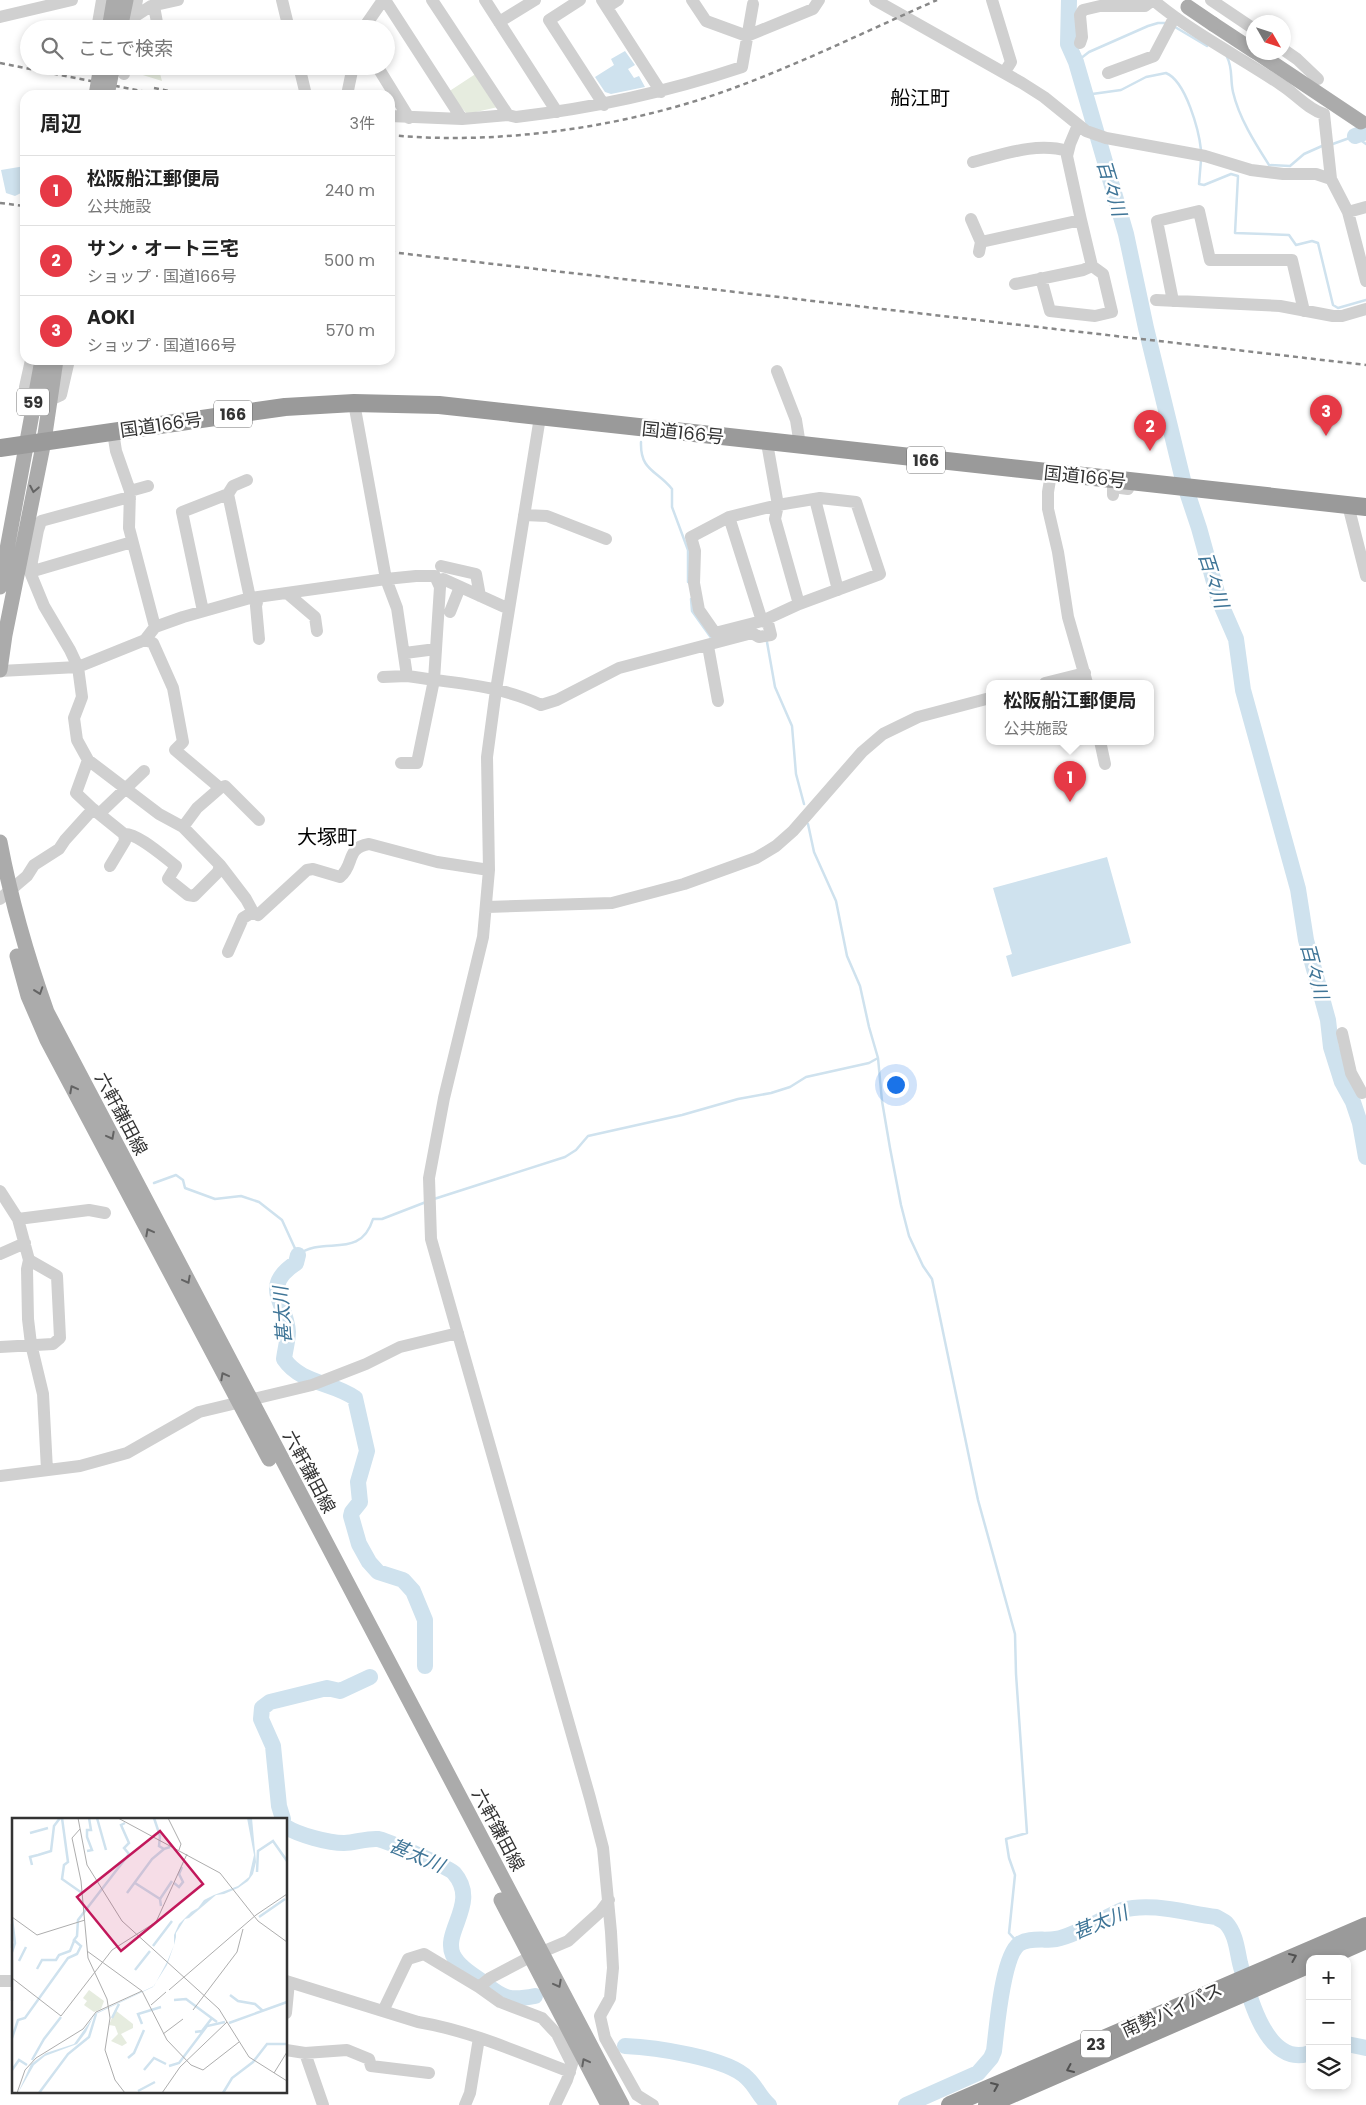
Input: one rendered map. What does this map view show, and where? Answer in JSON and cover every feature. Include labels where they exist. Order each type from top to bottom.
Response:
[{"type":"highway","name":"国道166号","points":[[0,448],[285,407],[354,403],[439,405],[767,443],[800,445],[1366,507]]},
{"type":"highway","name":"南勢バイパス","points":[[987,2105],[1246,1985],[1366,1926]]},
{"type":"highway","points":[[1332,1955],[1366,1940]]},
{"type":"highway","name":"南勢バイパス","points":[[950,2105],[1246,1985],[1306,1965]]},
{"type":"main road","points":[[1183,3],[1246,46]]},
{"type":"main road","points":[[114,20],[120,9]]},
{"type":"main road","points":[[1267,60],[1366,126]]},
{"type":"main road","points":[[97,90],[99,75]]},
{"type":"main road","points":[[110,90],[118,75]]},
{"type":"main road","name":"59","points":[[26,445],[41,365]]},
{"type":"main road","name":"59","points":[[44,441],[55,365]]},
{"type":"main road","points":[[0,670],[5,635],[44,441]]},
{"type":"main road","points":[[0,587],[26,445]]},
{"type":"main road","name":"六軒鎌田線","points":[[0,842],[3,895],[47,1012],[243,1400],[536,1955],[622,2105]]},
{"type":"main road","name":"六軒鎌田線","points":[[536,1955],[608,2105]]},
{"type":"street","points":[[0,17],[72,0]]},
{"type":"street","points":[[107,20],[120,9],[137,0]]},
{"type":"street","points":[[120,9],[154,6],[178,0]]},
{"type":"street","points":[[282,0],[287,20]]},
{"type":"street","points":[[370,20],[384,0],[462,119]]},
{"type":"street","points":[[432,0],[508,114]]},
{"type":"street","points":[[485,0],[557,112]]},
{"type":"street","points":[[499,22],[535,0]]},
{"type":"street","points":[[580,0],[549,20],[604,105]]},
{"type":"street","points":[[618,0],[605,4],[661,92]]},
{"type":"street","points":[[692,0],[706,21],[747,36],[813,9],[819,0]]},
{"type":"street","points":[[875,0],[1044,97],[1084,129],[1106,138],[1205,156],[1235,172],[1316,174],[1331,179]]},
{"type":"street","points":[[992,0],[1011,62],[1004,74]]},
{"type":"street","points":[[1080,43],[1082,37],[1080,15],[1083,10],[1100,6],[1145,6],[1153,0],[1171,23],[1191,28],[1283,85],[1315,112],[1324,114],[1328,137],[1327,150],[1331,179],[1348,212],[1366,282]]},
{"type":"street","points":[[1191,28],[1209,0],[1246,24]]},
{"type":"street","points":[[395,117],[462,119],[508,114],[516,117],[557,112],[604,105],[661,92],[742,67],[753,4]]},
{"type":"street","points":[[154,6],[157,20]]},
{"type":"street","points":[[1108,74],[1154,56],[1171,23]]},
{"type":"street","points":[[1291,55],[1318,79]]},
{"type":"street","points":[[301,75],[305,90]]},
{"type":"street","points":[[348,90],[351,75]]},
{"type":"street","points":[[383,75],[392,90]]},
{"type":"street","points":[[395,95],[409,118]]},
{"type":"street","points":[[1041,278],[1050,311],[1095,316],[1112,312],[1103,274],[1092,266],[1067,156],[1068,151],[1084,129]]},
{"type":"street","points":[[973,162],[1033,147],[1059,148],[1068,151]]},
{"type":"street","points":[[1348,212],[1366,207]]},
{"type":"street","points":[[1173,301],[1157,221],[1199,211],[1210,260],[1292,260],[1304,311]]},
{"type":"street","points":[[971,219],[980,247],[1081,220]]},
{"type":"street","points":[[1015,284],[1083,270],[1092,266]]},
{"type":"street","points":[[1156,300],[1280,306],[1326,316],[1342,316],[1366,309]]},
{"type":"street","points":[[30,365],[25,387],[33,402]]},
{"type":"street","points":[[50,400],[61,395],[68,365]]},
{"type":"street","points":[[777,371],[796,420],[800,445]]},
{"type":"street","points":[[354,403],[386,579],[397,608],[407,676]]},
{"type":"street","points":[[540,417],[487,757],[489,870],[487,907],[483,937],[444,1098],[429,1178],[431,1239],[603,1848],[609,1900],[613,1968],[610,1998],[600,2016],[605,2038],[637,2095],[652,2105]]},
{"type":"street","points":[[113,432],[116,451],[130,495],[128,528],[155,627]]},
{"type":"street","points":[[767,443],[778,505],[774,519],[799,604]]},
{"type":"street","points":[[1051,474],[1048,509],[1058,552],[1068,617],[1086,678],[1070,680]]},
{"type":"street","points":[[203,611],[182,512],[228,494],[233,486],[247,480]]},
{"type":"street","points":[[1112,495],[1113,487],[1138,490],[1167,485]]},
{"type":"street","points":[[148,486],[122,499],[41,521],[38,530],[30,572],[44,606],[70,650],[78,668],[82,697],[74,718],[77,740],[88,760],[159,814],[183,827],[220,864],[246,899],[253,912],[258,915],[306,870],[313,869],[340,877],[346,873],[353,852],[360,846],[370,844],[437,862],[489,870]]},
{"type":"street","points":[[228,494],[256,606],[259,639]]},
{"type":"street","points":[[815,499],[838,590]]},
{"type":"street","points":[[815,499],[856,502],[880,574],[799,604],[762,621],[715,633],[699,610],[694,583],[695,551],[691,537],[729,517],[778,505],[815,499]]},
{"type":"street","points":[[1348,506],[1366,576]]},
{"type":"street","points":[[524,515],[547,516],[606,540]]},
{"type":"street","points":[[729,517],[762,621]]},
{"type":"street","points":[[30,572],[132,542]]},
{"type":"street","points":[[441,566],[476,574],[480,596]]},
{"type":"street","points":[[0,670],[78,668],[145,640],[155,627],[203,611],[254,598],[386,579],[435,576],[440,587],[434,680],[417,764],[401,763]]},
{"type":"street","points":[[443,579],[509,609]]},
{"type":"street","points":[[450,612],[460,587]]},
{"type":"street","points":[[288,594],[314,617],[317,631]]},
{"type":"street","points":[[383,677],[407,676],[496,690],[525,697],[541,705],[557,700],[619,668],[752,634],[759,638],[771,635],[768,623],[762,621]]},
{"type":"street","points":[[145,640],[153,643],[174,688],[183,742],[175,750],[220,788]]},
{"type":"street","points":[[708,646],[718,701]]},
{"type":"street","points":[[405,653],[436,649]]},
{"type":"street","points":[[487,907],[612,902],[684,884],[756,858],[776,846],[793,831],[858,756],[883,734],[918,717],[986,699]]},
{"type":"street","points":[[1101,745],[1105,764]]},
{"type":"street","points":[[88,760],[76,793],[124,834],[125,841],[110,866]]},
{"type":"street","points":[[3,895],[27,876],[34,866],[59,849],[64,840],[126,788],[144,770]]},
{"type":"street","points":[[183,827],[197,808],[220,788],[225,786],[259,820]]},
{"type":"street","points":[[124,834],[129,833],[140,839],[176,866],[168,878],[188,894],[194,896],[218,872],[220,864]]},
{"type":"street","points":[[228,952],[243,918],[253,912]]},
{"type":"street","points":[[1342,1033],[1352,1073],[1365,1095]]},
{"type":"street","points":[[0,1191],[18,1219],[29,1260],[27,1268],[30,1344],[43,1394],[47,1470]]},
{"type":"street","points":[[18,1219],[89,1210],[105,1213]]},
{"type":"street","points":[[0,1254],[25,1243]]},
{"type":"street","points":[[0,1347],[52,1344],[60,1338],[57,1276],[29,1260]]},
{"type":"street","points":[[0,1476],[80,1466],[128,1453],[199,1412],[318,1383],[366,1364],[400,1347],[458,1333]]},
{"type":"street","points":[[483,1984],[536,1955],[568,1941],[600,1912],[609,1900]]},
{"type":"street","points":[[383,2011],[408,1959],[424,1954],[483,1984],[500,2002],[542,2018],[556,2034],[572,2064],[555,2105]]},
{"type":"street","points":[[288,1981],[383,2011],[479,2038],[570,2072]]},
{"type":"street","points":[[464,2105],[470,2092],[479,2038]]},
{"type":"street","points":[[288,2050],[305,2053],[347,2050],[369,2059],[371,2066],[429,2073]]},
{"type":"street","points":[[305,2053],[323,2105]]},
{"type":"shaded area","points":[[477,73],[498,107],[467,114],[448,92]]},
{"type":"shaded area","points":[[143,75],[160,75],[162,81]]},
{"type":"water","points":[[625,51],[635,65],[628,69],[634,78],[639,76],[645,87],[611,94],[605,92],[595,77],[614,65],[611,59]]},
{"type":"water","points":[[20,167],[20,194],[15,196],[6,193],[1,170]]},
{"type":"water","points":[[1107,857],[1131,943],[1012,977],[1006,956],[1012,954],[993,888]]},
{"type":"waterway","name":"百々川","points":[[1069,0],[1068,44],[1076,62],[1126,234],[1146,328],[1183,480],[1199,528],[1219,600],[1236,639],[1243,690],[1298,889],[1306,940],[1328,1020],[1331,1047],[1342,1082],[1353,1102],[1360,1123],[1366,1157]]},
{"type":"waterway","points":[[1076,62],[1089,52],[1148,26],[1165,23]]},
{"type":"waterway","points":[[1175,27],[1207,46]]},
{"type":"waterway","points":[[1227,57],[1230,65],[1233,92],[1239,111],[1269,165],[1290,166],[1304,154],[1322,146]]},
{"type":"waterway","points":[[1085,95],[1121,90],[1146,77],[1166,73],[1180,86],[1185,96],[1198,131],[1201,150]]},
{"type":"waterway","points":[[1355,136],[1366,132]]},
{"type":"waterway","points":[[1330,145],[1355,136],[1366,144]]},
{"type":"waterway","points":[[1201,160],[1199,184],[1204,185],[1231,174],[1238,176],[1235,233],[1289,235],[1296,245],[1312,241],[1318,243],[1333,305],[1338,308],[1366,300]]},
{"type":"waterway","points":[[641,442],[641,452],[646,465],[672,489],[672,507],[688,550],[688,582]]},
{"type":"waterway","points":[[691,599],[692,611],[712,639]]},
{"type":"waterway","points":[[767,642],[775,687],[792,726],[796,774],[804,804]]},
{"type":"waterway","points":[[808,824],[814,852],[836,901],[847,956],[860,986],[878,1058],[882,1101],[901,1205],[909,1236],[923,1266],[932,1279],[978,1500],[1015,1634],[1027,1833],[1006,1839],[1009,1858],[1015,1875],[1009,1933],[1019,1944]]},
{"type":"waterway","points":[[434,1199],[565,1157],[576,1150],[588,1136],[682,1115],[738,1099],[771,1093],[790,1087],[806,1077],[869,1063],[878,1058]]},
{"type":"waterway","name":"甚太川","points":[[154,1183],[176,1175],[183,1180],[185,1188],[215,1199],[241,1196],[259,1202],[282,1220],[298,1255],[308,1249],[350,1244],[359,1240],[367,1232],[373,1219],[382,1219],[426,1202]]},
{"type":"waterway","name":"甚太川","points":[[298,1255],[296,1263],[285,1272],[279,1280],[277,1287],[288,1332],[284,1359],[291,1367],[308,1378],[355,1398],[367,1451],[358,1482],[360,1502],[351,1516],[359,1544],[369,1562],[378,1572],[403,1580],[413,1591],[425,1620],[425,1666]]},
{"type":"waterway","name":"甚太川","points":[[283,1818],[279,1806],[273,1746],[261,1719],[262,1708],[270,1702],[327,1688],[340,1691],[370,1677]]},
{"type":"waterway","name":"甚太川","points":[[288,1828],[306,1836],[337,1843],[378,1839],[450,1870],[461,1884],[463,1895],[462,1906],[452,1936],[451,1946],[453,1955],[467,1970],[502,1995],[513,1998],[535,1996]]},
{"type":"waterway","name":"甚太川","points":[[906,2105],[978,2073],[991,2058],[994,2051],[1004,1978],[1013,1951],[1019,1944],[1027,1941],[1051,1940],[1063,1937],[1080,1931],[1122,1910],[1133,1908],[1169,1909],[1216,1917],[1225,1922],[1234,1937],[1248,1992],[1262,2026],[1271,2040],[1282,2050],[1295,2055],[1306,2054]]},
{"type":"waterway","name":"甚太川","points":[[1351,2045],[1366,2048]]},
{"type":"waterway","name":"甚太川","points":[[625,2046],[671,2051],[708,2059],[724,2065],[747,2078],[769,2105]]},
{"type":"railway","points":[[395,135],[477,138],[522,135],[567,130],[656,112],[739,86],[937,0]]},
{"type":"railway","points":[[0,63],[20,67]]},
{"type":"railway","points":[[60,75],[136,90]]},
{"type":"railway","points":[[154,88],[164,90]]},
{"type":"railway","points":[[0,203],[20,205]]},
{"type":"railway","points":[[395,253],[1366,365]]},
{"type":"place","name":"AOKI","points":[[1326,436]]},
{"type":"place","name":"サン・オート三宅","points":[[1150,451]]},
{"type":"place","name":"松阪船江郵便局","points":[[1070,802]]},
{"type":"district","name":"船江町","points":[[920,98]]},
{"type":"district","name":"大塚町","points":[[327,837]]}]
